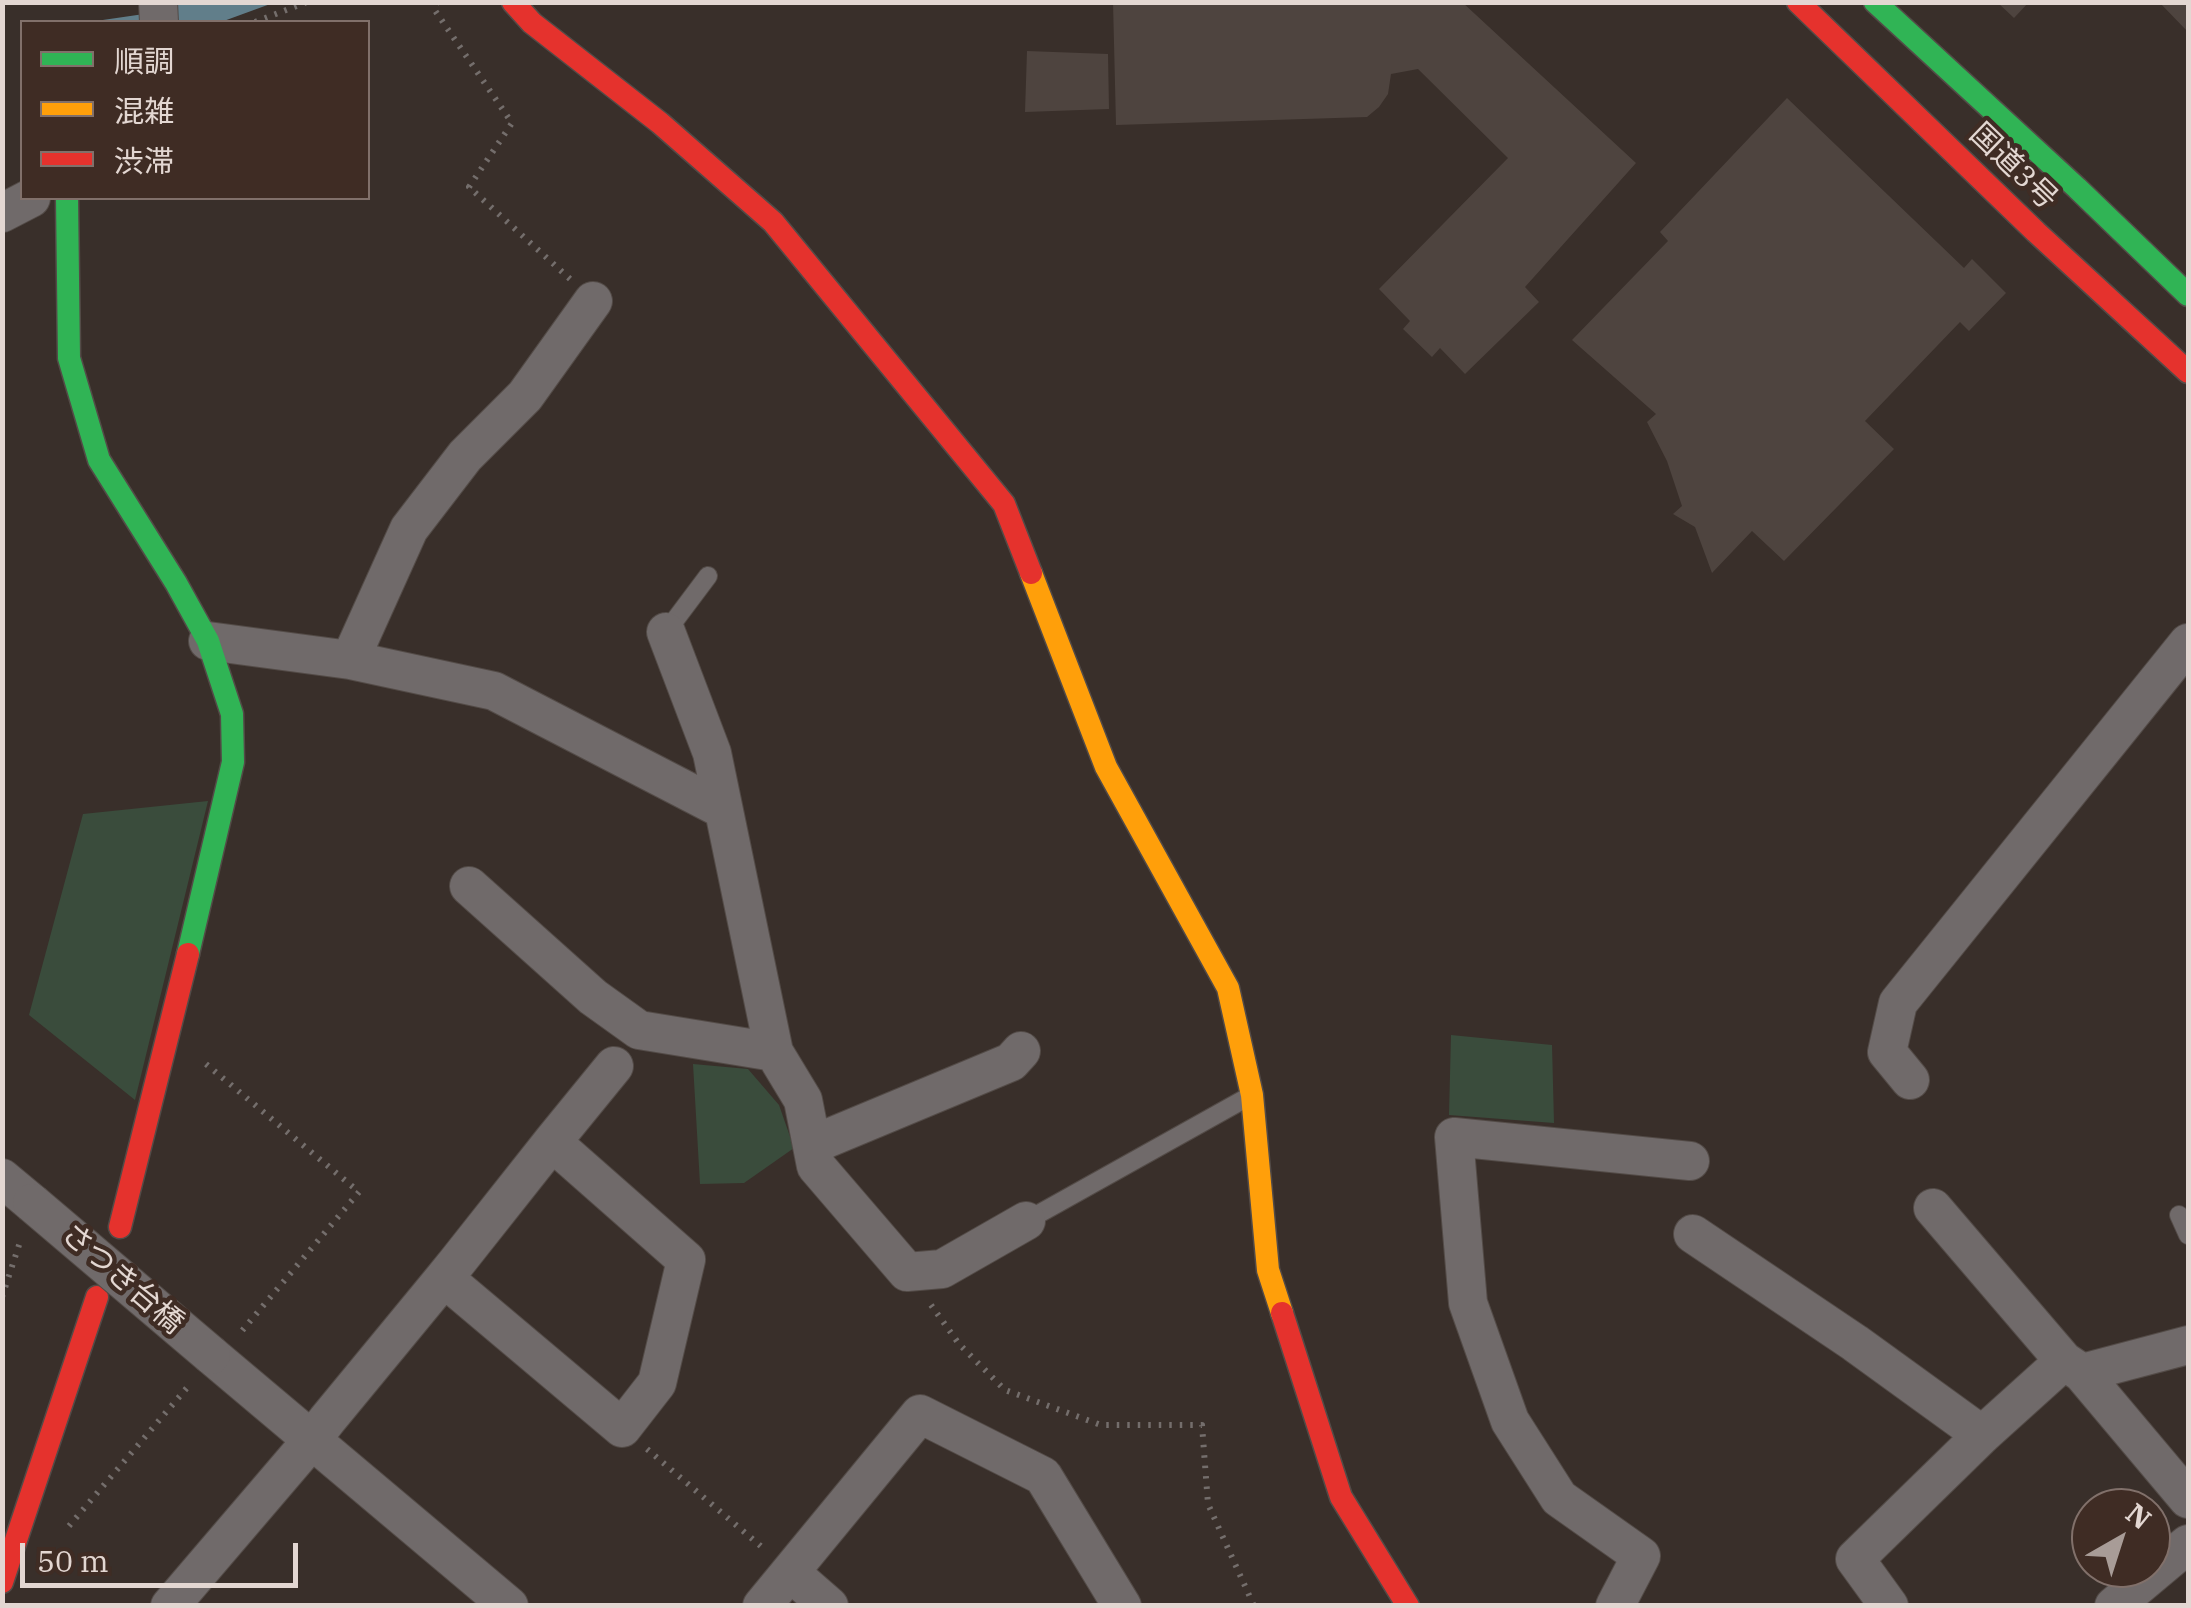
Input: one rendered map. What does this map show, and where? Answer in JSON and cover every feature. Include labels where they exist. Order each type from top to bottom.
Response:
[{"type":"main road","points":[[513,2],[532,23],[660,122],[773,222],[1004,504],[1106,767],[1228,988],[1252,1094],[1268,1270],[1341,1497],[1408,1606]]},
{"type":"main road","name":"国道3号","points":[[1798,2],[2036,232],[2188,372]]},
{"type":"main road","name":"国道3号","points":[[1875,2],[2188,295]]},
{"type":"main road","points":[[67,200],[69,358],[99,460],[208,641],[232,714],[232,762],[168,1042],[120,1228]]},
{"type":"main road","points":[[2,1582],[97,1298]]},
{"type":"street","points":[[2,213],[28,200]]},
{"type":"street","points":[[350,660],[409,529],[464,456],[525,396],[593,301]]},
{"type":"street","points":[[666,632],[712,753],[774,1052],[803,1100],[816,1166],[906,1272],[942,1269],[1026,1222]]},
{"type":"street","points":[[208,641],[350,660],[494,691],[722,809]]},
{"type":"street","points":[[1910,1080],[1887,1052],[1898,1003],[2188,643]]},
{"type":"street","points":[[469,886],[593,997],[639,1030],[774,1052]]},
{"type":"street","points":[[814,1144],[1011,1062],[1021,1051]]},
{"type":"street","points":[[178,1602],[614,1066]]},
{"type":"street","points":[[1614,1606],[1642,1556],[1559,1498],[1510,1421],[1468,1303],[1454,1136],[1690,1161]]},
{"type":"street","points":[[444,1278],[622,1428],[657,1383],[686,1260],[552,1142]]},
{"type":"street","name":"さつき台橋","points":[[2,1178],[29,1215],[214,1357],[510,1606]]},
{"type":"street","points":[[1933,1208],[2188,1499]]},
{"type":"street","points":[[1693,1234],[1855,1343],[1982,1435]]},
{"type":"street","points":[[1889,1606],[1855,1559],[1982,1435],[2073,1367],[2188,1346]]},
{"type":"street","points":[[762,1606],[920,1414],[1043,1476],[1122,1606]]},
{"type":"street","points":[[2114,1606],[2188,1544]]},
{"type":"street","points":[[790,1572],[830,1606]]},
{"type":"lane","points":[[666,632],[708,576]]},
{"type":"lane","points":[[1026,1222],[1252,1094]]},
{"type":"lane","points":[[2179,1214],[2188,1236]]},
{"type":"path","points":[[260,20],[307,2]]},
{"type":"path","points":[[436,2],[434,9],[512,123],[469,187],[593,301]]},
{"type":"path","points":[[61,1536],[359,1192],[200,1059]]},
{"type":"path","points":[[2,1298],[29,1215]]},
{"type":"path","points":[[906,1272],[959,1344],[1005,1390],[1101,1425],[1202,1424],[1208,1504],[1254,1606]]},
{"type":"path","points":[[622,1428],[790,1572]]},
{"type":"green space","points":[[208,801],[135,1100],[29,1015],[83,814]]},
{"type":"green space","points":[[1451,1035],[1552,1045],[1554,1123],[1449,1115]]},
{"type":"green space","points":[[693,1064],[748,1069],[779,1105],[794,1148],[744,1183],[700,1184]]},
{"type":"water","points":[[157,3],[273,3],[226,20],[103,20],[144,14]]},
{"type":"building","points":[[1113,2],[1462,2],[1636,163],[1525,287],[1539,302],[1465,374],[1440,348],[1432,357],[1403,329],[1410,321],[1379,289],[1508,158],[1418,69],[1391,74],[1388,94],[1367,117],[1116,125]]},
{"type":"building","points":[[1997,2],[2029,2],[2014,18]]},
{"type":"building","points":[[2159,2],[2188,2],[2188,32]]},
{"type":"building","points":[[1027,51],[1108,54],[1109,109],[1025,112]]},
{"type":"building","points":[[1787,98],[1964,268],[1972,259],[2006,293],[1969,331],[1960,322],[1865,421],[1894,449],[1784,561],[1752,531],[1712,573],[1695,527],[1673,514],[1682,506],[1667,461],[1647,422],[1656,414],[1572,340],[1668,241],[1660,232]]},
{"type":"traffic: fast","points":[[1875,2],[2188,295]]},
{"type":"traffic: fast","points":[[67,200],[69,358],[99,460],[208,641],[232,714],[233,762],[188,954]]},
{"type":"traffic: slow","points":[[1031,573],[1106,767],[1228,988],[1252,1095],[1268,1270],[1282,1313]]},
{"type":"traffic: jam","points":[[513,2],[532,23],[660,123],[773,222],[1004,504],[1031,573]]},
{"type":"traffic: jam","points":[[1798,2],[2036,232],[2188,372]]},
{"type":"traffic: jam","points":[[120,1227],[188,954]]},
{"type":"traffic: jam","points":[[2,1582],[97,1297]]},
{"type":"traffic: jam","points":[[1282,1313],[1341,1497],[1408,1606]]}]
